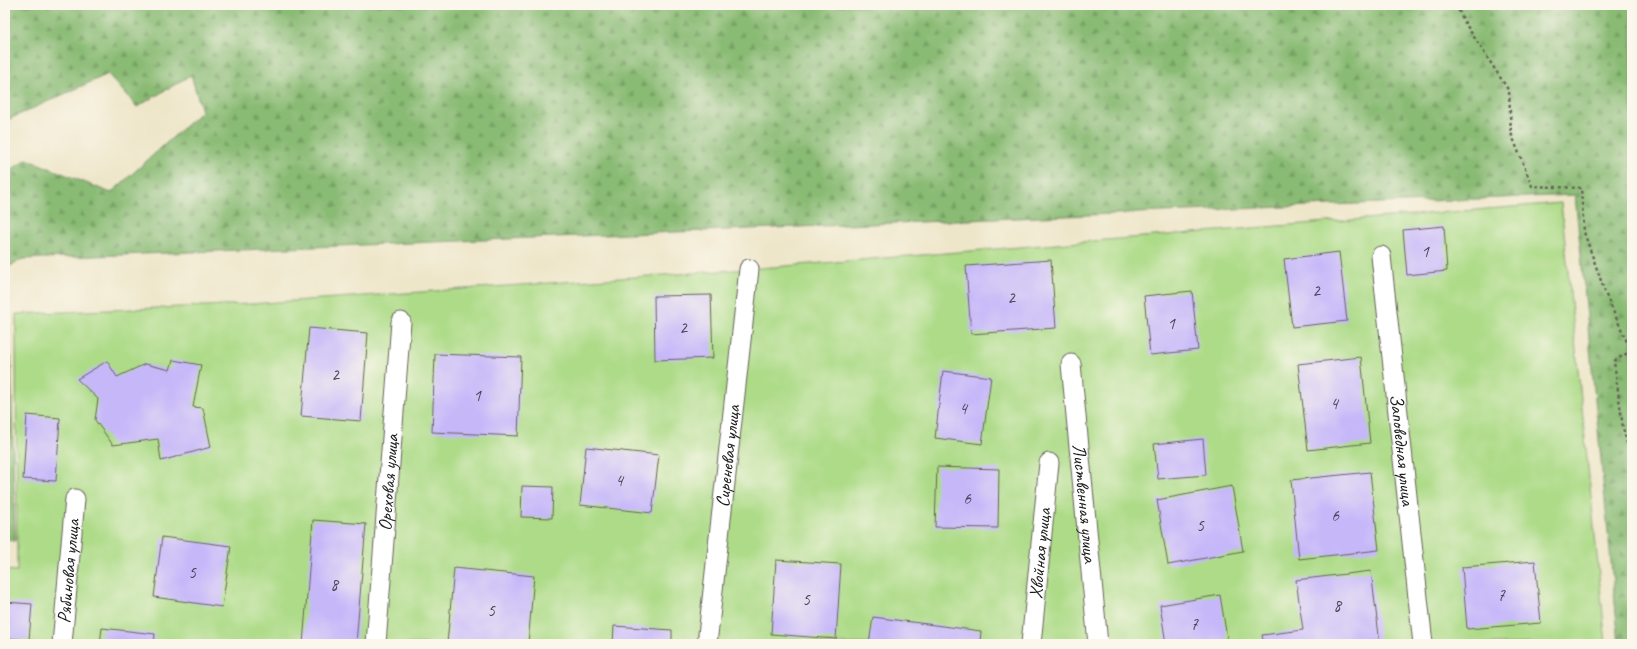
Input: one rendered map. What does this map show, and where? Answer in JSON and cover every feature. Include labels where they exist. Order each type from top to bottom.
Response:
[{"type":"street","name":"Заповедная улица","points":[[1381,256],[1423,644]]},
{"type":"street","name":"Сиреневая улица","points":[[707,644],[750,269]]},
{"type":"street","name":"Ореховая улица","points":[[376,644],[401,322]]},
{"type":"street","name":"Лиственная улица","points":[[1071,364],[1098,644]]},
{"type":"street","name":"Хвойная улица","points":[[1031,644],[1050,462]]},
{"type":"street","name":"Рябиновая улица","points":[[62,644],[74,499]]},
{"type":"path","points":[[1456,5],[1465,23],[1508,91],[1511,133],[1532,186],[1581,188],[1584,232],[1606,295],[1631,351],[1614,360],[1623,428],[1632,461]]},
{"type":"green space","points":[[5,5],[1632,5],[1632,644],[1619,644],[1575,195],[22,259],[5,269],[5,174],[27,159],[111,193],[202,111],[191,75],[137,107],[108,74],[5,121]]},
{"type":"green space","points":[[1561,203],[1606,644],[5,644],[5,570],[17,571],[16,314],[250,304],[749,269]]},
{"type":"green space","points":[[5,356],[11,356],[15,541],[5,540]]},
{"type":"building","points":[[1444,226],[1447,271],[1407,275],[1403,230]]},
{"type":"building","points":[[1339,252],[1347,321],[1292,327],[1284,259]]},
{"type":"building","points":[[1051,260],[1056,328],[971,334],[966,266]]},
{"type":"building","points":[[1192,291],[1198,350],[1150,355],[1144,296]]},
{"type":"building","points":[[711,295],[713,358],[655,360],[654,296]]},
{"type":"building","points":[[309,328],[368,333],[361,421],[301,416]]},
{"type":"building","points":[[435,354],[521,357],[518,436],[432,432]]},
{"type":"building","points":[[1361,357],[1370,443],[1308,450],[1298,364]]},
{"type":"building","points":[[173,360],[201,365],[193,407],[203,408],[211,447],[161,461],[158,439],[113,445],[95,420],[98,399],[77,379],[107,361],[117,377],[145,364],[170,370]]},
{"type":"building","points":[[943,371],[991,377],[982,444],[935,438]]},
{"type":"building","points":[[27,415],[60,418],[56,481],[23,479]]},
{"type":"building","points":[[1203,439],[1206,475],[1158,479],[1154,444]]},
{"type":"building","points":[[586,447],[659,455],[652,513],[580,505]]},
{"type":"building","points":[[937,467],[999,469],[998,528],[935,527]]},
{"type":"building","points":[[1370,472],[1379,550],[1299,559],[1291,480]]},
{"type":"building","points":[[522,486],[553,487],[552,518],[521,517]]},
{"type":"building","points":[[1232,486],[1243,551],[1168,565],[1157,500]]},
{"type":"building","points":[[313,520],[366,524],[356,644],[303,644]]},
{"type":"building","points":[[162,537],[231,546],[222,607],[154,597]]},
{"type":"building","points":[[776,560],[841,564],[836,639],[771,634]]},
{"type":"building","points":[[1535,561],[1541,623],[1467,629],[1462,567]]},
{"type":"building","points":[[454,568],[534,576],[528,644],[447,644]]},
{"type":"building","points":[[1371,571],[1380,644],[1264,644],[1262,635],[1303,630],[1296,580]]},
{"type":"building","points":[[1220,595],[1228,644],[1166,644],[1160,605]]},
{"type":"building","points":[[5,602],[32,604],[29,640],[5,638]]},
{"type":"building","points":[[873,617],[981,631],[980,644],[869,644]]},
{"type":"building","points":[[614,626],[672,630],[672,644],[613,644]]},
{"type":"building","points":[[102,628],[155,634],[154,644],[100,644]]}]
